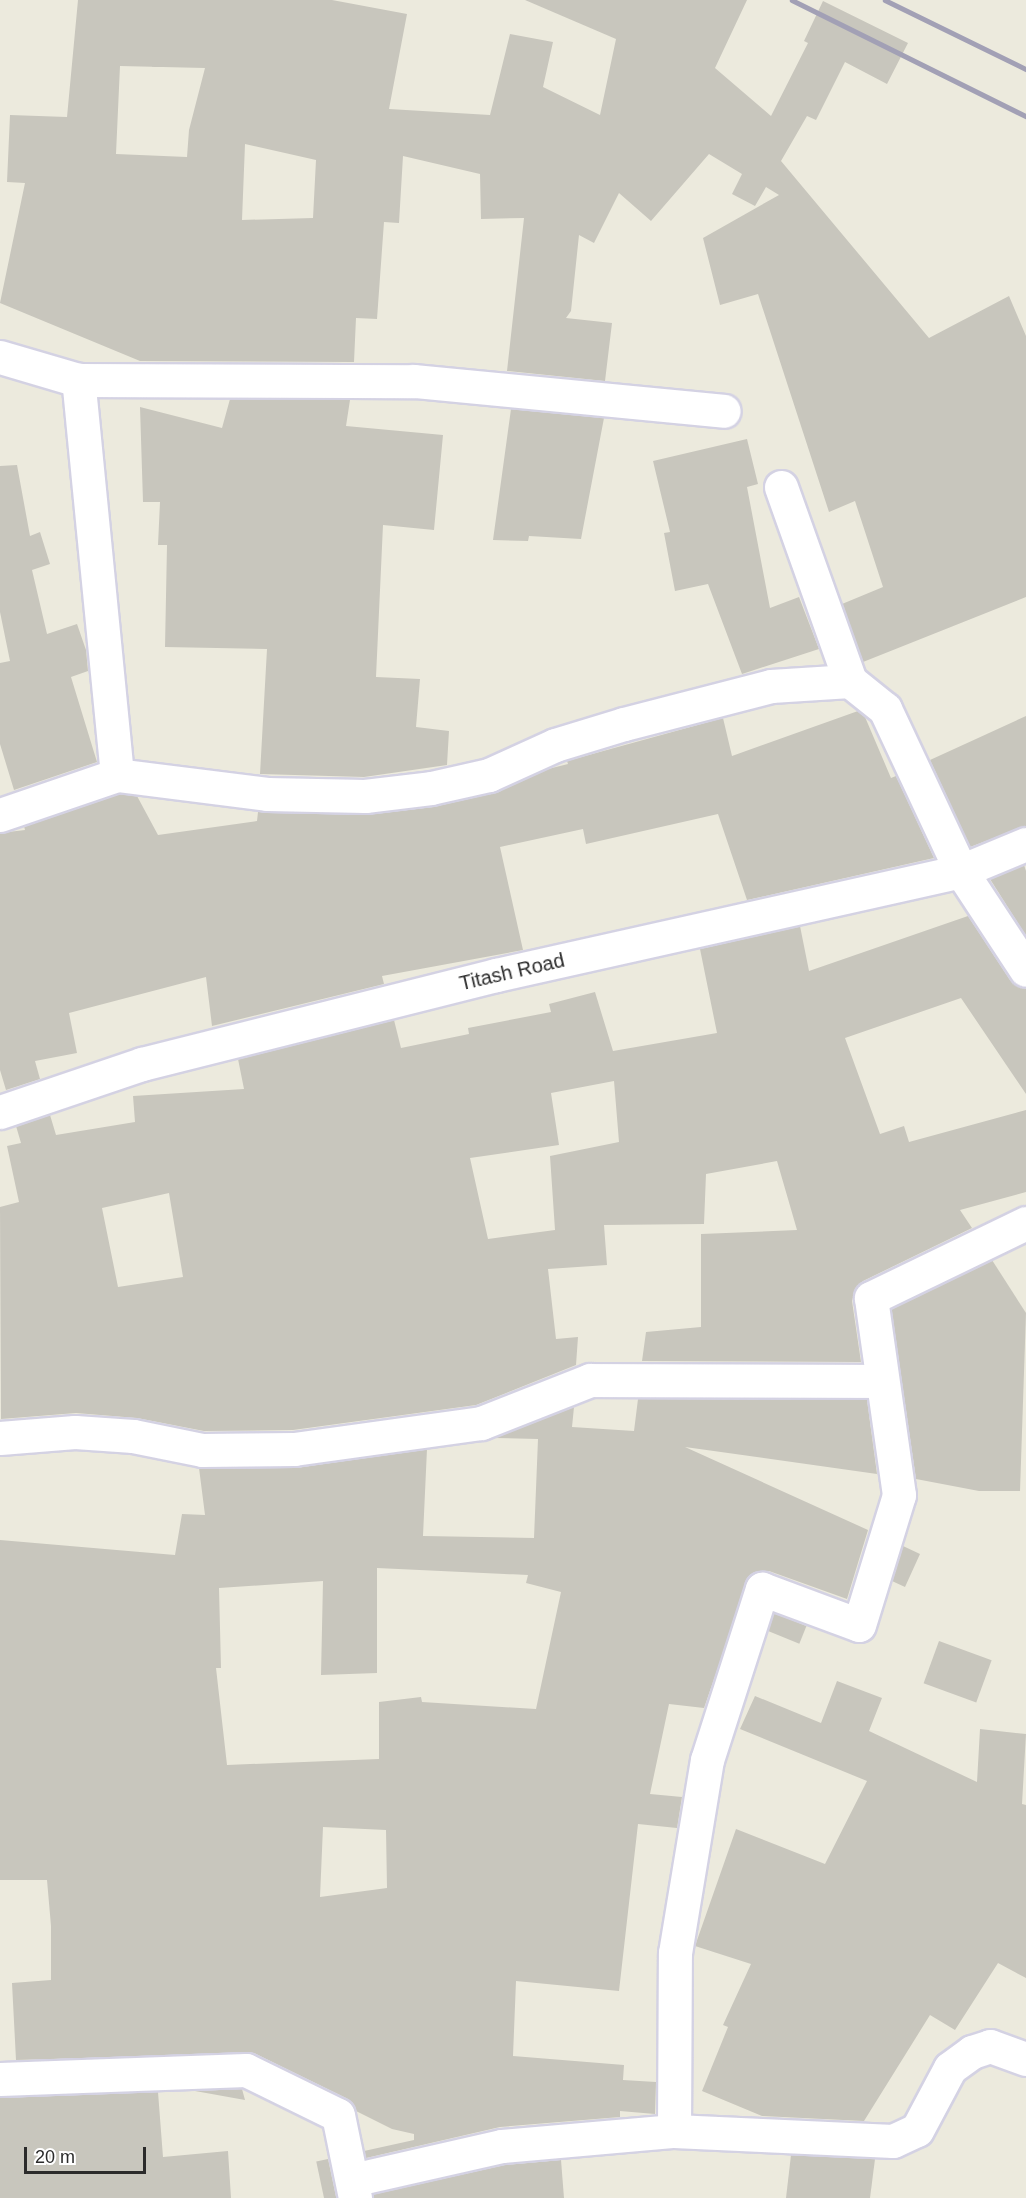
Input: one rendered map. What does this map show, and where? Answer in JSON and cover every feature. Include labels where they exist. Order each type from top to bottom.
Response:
[{"type":"street","points":[[0,357],[78,380],[414,381],[724,411]]},
{"type":"street","points":[[78,380],[117,775]]},
{"type":"street","points":[[781,488],[850,681],[885,709],[961,871],[1026,970]]},
{"type":"street","points":[[0,815],[117,775],[267,794],[365,796],[431,788],[489,775],[555,745],[624,723],[771,686],[850,681]]},
{"type":"street","name":"Titash Road","points":[[0,1112],[142,1064],[473,980],[961,871],[1026,844]]},
{"type":"street","points":[[674,2131],[675,1953],[707,1760],[762,1589],[860,1625],[899,1495],[880,1381],[871,1298],[1026,1224]]},
{"type":"street","points":[[0,1438],[75,1432],[133,1436],[202,1450],[294,1449],[481,1423],[590,1380],[880,1381]]},
{"type":"street","points":[[0,2079],[246,2070],[338,2115],[353,2189],[502,2146],[674,2131],[893,2141],[917,2130],[950,2068],[972,2052],[990,2046],[1026,2059]]},
{"type":"building","points":[[78,0],[332,0],[407,14],[389,109],[490,115],[510,34],[553,42],[543,87],[600,115],[616,39],[525,0],[747,0],[715,68],[771,116],[808,43],[804,41],[823,1],[908,43],[887,84],[845,62],[816,120],[807,116],[781,161],[929,338],[1009,296],[1026,336],[1026,597],[863,662],[842,604],[883,587],[855,501],[829,512],[758,294],[720,305],[703,238],[779,195],[766,187],[755,206],[732,194],[742,174],[709,154],[651,221],[619,193],[594,243],[579,235],[571,311],[566,318],[612,323],[605,381],[507,371],[524,218],[481,219],[480,174],[403,156],[399,223],[384,222],[377,319],[356,318],[354,362],[140,361],[0,303],[25,183],[7,182],[10,115],[67,117]],"holes":[[[120,66],[205,68],[189,130],[187,157],[116,154]],[[245,144],[316,160],[313,218],[242,220]]]},
{"type":"building","points":[[230,399],[350,400],[346,426],[443,435],[434,530],[383,525],[376,677],[420,679],[416,727],[449,731],[447,765],[364,777],[260,774],[267,649],[165,647],[167,545],[158,545],[160,502],[143,502],[140,407],[222,428]]},
{"type":"building","points":[[511,409],[604,418],[581,539],[529,536],[528,541],[493,540]]},
{"type":"building","points":[[747,439],[758,484],[747,487],[770,608],[799,597],[819,649],[742,674],[708,584],[675,591],[664,533],[670,532],[653,461]]},
{"type":"building","points":[[17,465],[30,536],[40,532],[50,564],[32,570],[47,634],[77,624],[86,650],[88,671],[71,677],[97,762],[14,790],[0,744],[0,663],[10,661],[0,612],[0,466]]},
{"type":"building","points":[[858,711],[865,717],[891,778],[896,776],[934,858],[747,900],[718,814],[586,844],[583,829],[500,847],[523,950],[382,976],[384,984],[212,1026],[206,977],[69,1013],[77,1053],[35,1061],[40,1079],[6,1090],[0,1070],[0,833],[25,830],[24,826],[119,794],[137,796],[158,835],[257,821],[258,812],[365,815],[433,807],[493,793],[548,769],[568,764],[567,761],[723,718],[732,756]]},
{"type":"building","points":[[1026,716],[1026,826],[970,847],[930,760]]},
{"type":"building","points":[[1024,865],[1026,871],[1026,936],[990,879]]},
{"type":"building","points":[[968,916],[1010,980],[1026,989],[1026,1094],[961,998],[845,1038],[880,1134],[904,1126],[909,1142],[1026,1110],[1026,1192],[960,1210],[972,1228],[863,1281],[855,1289],[852,1301],[861,1362],[642,1361],[646,1332],[701,1327],[701,1234],[797,1230],[777,1161],[706,1174],[704,1224],[604,1225],[607,1265],[548,1269],[556,1339],[578,1337],[576,1365],[476,1405],[293,1430],[204,1431],[137,1418],[76,1413],[1,1419],[0,1207],[19,1202],[7,1146],[21,1143],[16,1126],[50,1115],[56,1135],[135,1122],[133,1096],[244,1089],[238,1059],[394,1020],[401,1048],[469,1034],[468,1028],[551,1012],[549,1004],[595,992],[613,1051],[717,1033],[700,949],[800,926],[809,971]],"holes":[[[614,1081],[619,1142],[550,1156],[555,1230],[488,1239],[470,1158],[559,1145],[551,1093]],[[169,1193],[183,1277],[118,1287],[102,1208]]]},
{"type":"building","points":[[992,1260],[1026,1313],[1020,1491],[979,1491],[916,1479],[891,1309]]},
{"type":"building","points":[[638,1399],[867,1400],[877,1474],[685,1447],[868,1530],[847,1599],[769,1571],[750,1575],[704,1708],[669,1704],[650,1794],[682,1797],[677,1828],[638,1824],[619,1991],[516,1981],[513,2056],[624,2065],[623,2080],[656,2082],[655,2114],[620,2111],[620,2117],[500,2127],[366,2158],[364,2151],[414,2140],[414,2134],[392,2129],[356,2111],[346,2098],[254,2053],[16,2060],[12,1983],[51,1980],[51,1926],[47,1880],[0,1880],[0,1540],[175,1555],[182,1514],[205,1515],[199,1468],[296,1468],[427,1449],[423,1536],[534,1538],[538,1439],[494,1438],[574,1407],[572,1427],[634,1431]],"holes":[[[377,1568],[528,1575],[526,1583],[561,1592],[536,1709],[422,1702],[421,1697],[379,1702],[379,1759],[227,1765],[216,1668],[221,1668],[219,1588],[323,1581],[321,1675],[377,1673]],[[323,1827],[386,1830],[387,1888],[320,1897]]]},
{"type":"building","points":[[903,1546],[920,1554],[905,1587],[892,1581]]},
{"type":"building","points":[[774,1613],[806,1626],[799,1644],[767,1631]]},
{"type":"building","points":[[939,1641],[992,1660],[976,1702],[924,1683]]},
{"type":"building","points":[[837,1681],[882,1698],[869,1731],[977,1782],[980,1729],[1026,1734],[1022,1804],[1026,1805],[1026,1978],[998,1963],[955,2030],[930,2015],[864,2121],[762,2116],[702,2091],[728,2027],[723,2025],[751,1964],[695,1946],[736,1829],[825,1864],[867,1781],[740,1729],[755,1696],[821,1723]]},
{"type":"building","points":[[242,2089],[245,2100],[195,2091]]},
{"type":"building","points":[[158,2092],[163,2157],[228,2151],[231,2198],[0,2198],[0,2098]]},
{"type":"building","points":[[791,2155],[875,2159],[870,2198],[786,2198]]},
{"type":"building","points":[[328,2159],[336,2198],[324,2198],[316,2161]]},
{"type":"building","points":[[561,2160],[564,2198],[373,2198],[373,2194],[505,2165]]},
{"type":"railway","points":[[792,0],[1026,116]]},
{"type":"railway","points":[[885,0],[1026,69]]}]
